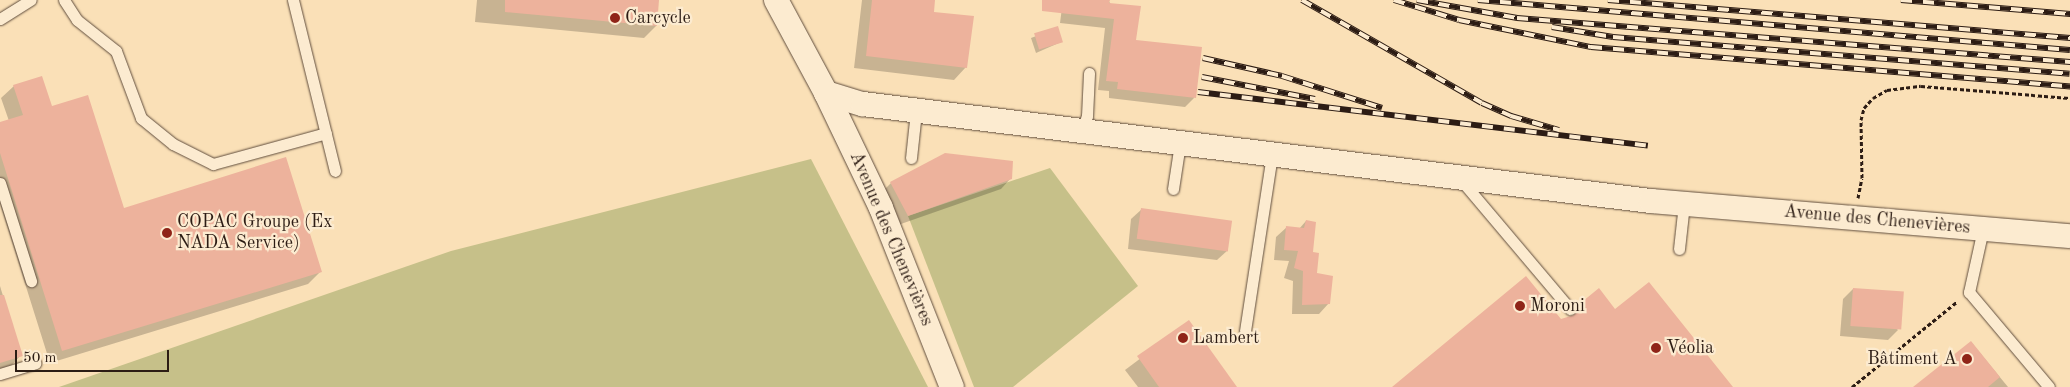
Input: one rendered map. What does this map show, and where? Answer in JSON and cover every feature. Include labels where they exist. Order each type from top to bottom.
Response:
[{"type":"street","name":"Avenue des Chenevières","points":[[776,0],[826,93],[881,208],[952,387]]},
{"type":"street","name":"Avenue des Chenevières","points":[[826,93],[862,104],[916,111],[1684,204],[2070,236]]},
{"type":"lane","points":[[0,19],[31,0]]},
{"type":"lane","points":[[64,0],[77,20],[116,51],[141,118],[173,144],[213,164],[326,133]]},
{"type":"lane","points":[[293,0],[335,171]]},
{"type":"lane","points":[[1082,131],[1087,116],[1089,73]]},
{"type":"lane","points":[[911,158],[916,111]]},
{"type":"lane","points":[[1174,189],[1180,143]]},
{"type":"lane","points":[[1245,331],[1272,154]]},
{"type":"lane","points":[[1460,178],[1570,309]]},
{"type":"lane","points":[[0,183],[32,281]]},
{"type":"lane","points":[[1679,249],[1684,204]]},
{"type":"lane","points":[[1983,229],[1969,292],[2049,387]]},
{"type":"lane","points":[[0,374],[35,363]]},
{"type":"path","points":[[1852,218],[1862,178],[1861,120],[1864,108],[1873,98],[1887,90],[1921,86],[2070,98]]},
{"type":"path","points":[[1852,387],[1969,292]]},
{"type":"shaded area","points":[[811,159],[928,387],[59,387],[451,251]]},
{"type":"shaded area","points":[[1050,168],[1138,286],[1013,387],[974,387],[908,216]]},
{"type":"building","name":"Carcycle","points":[[505,0],[659,0],[657,26],[505,12]]},
{"type":"building","points":[[872,0],[935,0],[934,12],[974,16],[967,68],[866,56]]},
{"type":"building","points":[[1042,0],[1110,0],[1109,3],[1141,6],[1136,40],[1202,47],[1196,98],[1117,89],[1118,82],[1106,81],[1114,19],[1042,11]]},
{"type":"building","points":[[1058,26],[1063,42],[1039,50],[1034,33]]},
{"type":"building","name":"COPAC Groupe (Ex NADA Service)","points":[[42,76],[52,106],[88,95],[124,208],[286,157],[322,272],[62,351],[0,153],[0,122],[23,115],[13,85]]},
{"type":"building","points":[[945,153],[1013,161],[1012,179],[908,216],[890,182]]},
{"type":"building","points":[[1141,208],[1232,221],[1228,252],[1137,239]]},
{"type":"building","points":[[1306,220],[1316,222],[1313,252],[1319,253],[1317,273],[1333,276],[1330,304],[1302,305],[1303,271],[1294,268],[1298,251],[1284,250],[1286,226],[1304,228]]},
{"type":"building","points":[[1526,276],[1561,319],[1574,315],[1577,306],[1599,288],[1615,309],[1649,282],[1733,387],[1392,387]]},
{"type":"building","points":[[1853,288],[1904,292],[1901,329],[1850,326]]},
{"type":"building","points":[[0,295],[4,295],[23,356],[0,363]]},
{"type":"building","name":"Lambert","points":[[1189,320],[1237,387],[1159,387],[1137,356]]},
{"type":"building","name":"Bâtiment A","points":[[1971,341],[2000,377],[1988,387],[1913,387]]},
{"type":"railway","points":[[1302,0],[1482,103],[1511,116],[1559,130]]},
{"type":"railway","points":[[1394,0],[1459,20],[1591,47],[2070,86]]},
{"type":"railway","points":[[1417,0],[1517,18],[2070,62]]},
{"type":"railway","points":[[1478,0],[2070,50]]},
{"type":"railway","points":[[1608,0],[2070,38]]},
{"type":"railway","points":[[1901,0],[2070,14]]},
{"type":"railway","points":[[1552,27],[1613,37],[2070,74]]},
{"type":"railway","points":[[1203,58],[1282,76],[1382,108]]},
{"type":"railway","points":[[1202,77],[1315,99]]},
{"type":"railway","points":[[1198,92],[1648,146]]},
{"type":"place","name":"Carcycle","points":[[615,18]]},
{"type":"place","name":"COPAC Groupe (Ex NADA Service)","points":[[167,233]]},
{"type":"place","name":"Moroni","points":[[1520,306]]},
{"type":"place","name":"Lambert","points":[[1183,338]]},
{"type":"place","name":"Véolia","points":[[1656,348]]},
{"type":"place","name":"Bâtiment A","points":[[1967,359]]}]
